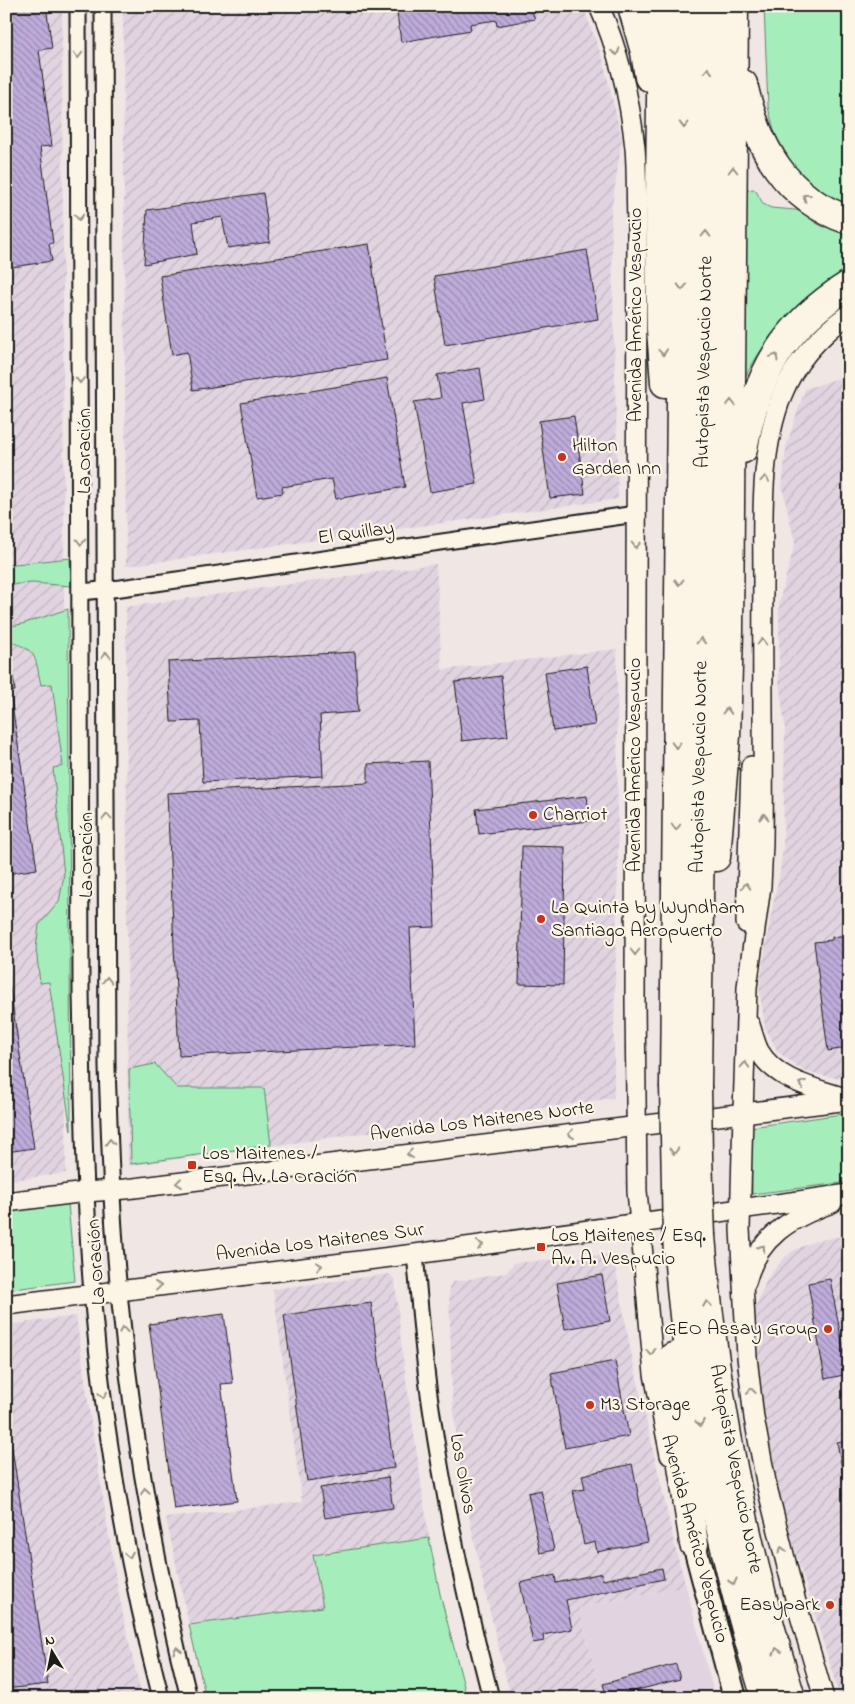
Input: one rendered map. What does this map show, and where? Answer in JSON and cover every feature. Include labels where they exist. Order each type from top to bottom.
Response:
[{"type":"highway","points":[[632,6],[645,52],[651,89],[660,198]]},
{"type":"highway","points":[[662,6],[660,198],[662,350],[679,533]]},
{"type":"highway","name":"Autopista Vespucio Norte","points":[[685,6],[679,533],[686,1085],[698,1157],[685,1242],[693,1379],[710,1481],[735,1590],[766,1698]]},
{"type":"highway","name":"Autopista Vespucio Norte","points":[[686,1085],[698,1005],[709,6]]},
{"type":"highway","points":[[698,1005],[705,972],[710,931],[725,758],[729,631],[734,6]]},
{"type":"highway","points":[[734,40],[738,66],[751,116],[760,140],[770,158],[782,175],[804,196],[831,213],[849,220]]},
{"type":"highway","points":[[730,522],[750,412],[765,374],[774,357],[797,327],[822,303],[849,285]]},
{"type":"highway","points":[[685,1242],[673,1302],[674,1372],[684,1482],[694,1544]]},
{"type":"highway","name":"Autopista Vespucio Norte","points":[[685,1242],[712,1351],[730,1457],[759,1586],[791,1698]]},
{"type":"main road","name":"Avenida Américo Vespucio","points":[[694,1544],[735,1698]]},
{"type":"street","name":"La Oración","points":[[78,6],[82,1010],[86,1192],[92,1294],[115,1479],[137,1595],[161,1698]]},
{"type":"street","name":"La Oración","points":[[103,6],[107,1058],[112,1191],[119,1291],[130,1390],[148,1512],[165,1598],[189,1698]]},
{"type":"street","name":"Avenida Américo Vespucio","points":[[599,6],[626,88],[635,150],[637,222],[636,1126],[639,1224],[654,1374],[668,1446],[694,1544]]},
{"type":"street","points":[[824,1698],[793,1593],[759,1448],[749,1376],[743,1293],[740,1208],[747,987],[746,896],[749,813],[755,732],[762,691],[763,516],[767,461],[771,434],[782,394],[801,360],[824,334],[849,314]]},
{"type":"street","name":"El Quillay","points":[[81,592],[636,514]]},
{"type":"street","points":[[746,1014],[760,1051],[773,1067],[802,1084],[849,1099]]},
{"type":"street","name":"Avenida Los Maitenes Norte","points":[[6,1202],[86,1192],[112,1191],[849,1099]]},
{"type":"street","points":[[743,1293],[751,1266],[758,1252],[771,1237],[793,1220],[849,1195]]},
{"type":"street","name":"Avenida Los Maitenes Sur","points":[[6,1305],[415,1254],[639,1224],[740,1208],[849,1195]]},
{"type":"street","name":"Los Olivos","points":[[415,1254],[426,1376],[440,1466],[466,1602],[491,1698]]},
{"type":"shaded area","points":[[6,6],[62,6],[66,1173],[6,1181]]},
{"type":"shaded area","points":[[123,6],[583,6],[603,60],[622,139],[611,213],[618,499],[126,566]]},
{"type":"shaded area","points":[[849,375],[849,1076],[836,1078],[805,1072],[778,1052],[765,1027],[759,987],[783,847],[785,726],[779,681],[779,603],[795,543],[782,487],[786,447],[805,389]]},
{"type":"shaded area","points":[[436,564],[442,670],[617,649],[618,860],[614,1098],[128,1166],[126,607]]},
{"type":"shaded area","points":[[849,1235],[849,1698],[840,1698],[784,1513],[759,1386],[755,1309],[767,1279],[783,1259],[793,1251],[815,1241]]},
{"type":"shaded area","points":[[613,1254],[630,1348],[675,1547],[686,1586],[579,1608],[602,1698],[511,1698],[484,1587],[461,1478],[452,1395],[449,1287],[452,1282],[506,1273],[514,1263]]},
{"type":"shaded area","points":[[390,1274],[395,1281],[402,1351],[429,1538],[314,1555],[323,1607],[189,1625],[166,1518],[302,1502],[273,1289]]},
{"type":"shaded area","points":[[76,1316],[116,1579],[142,1698],[6,1698],[6,1325]]},
{"type":"shaded area","points":[[686,1586],[715,1698],[602,1698],[579,1608]]},
{"type":"green space","points":[[764,6],[849,6],[849,210],[843,209],[796,173],[777,141],[768,107]]},
{"type":"green space","points":[[753,189],[763,204],[771,208],[804,212],[814,222],[824,227],[838,226],[849,229],[849,271],[818,290],[786,320],[759,354],[742,386],[745,199],[748,190]]},
{"type":"green space","points":[[70,558],[71,586],[32,583],[6,585],[6,565]]},
{"type":"green space","points":[[68,609],[71,1131],[49,982],[40,983],[36,948],[39,925],[59,902],[64,875],[53,768],[63,766],[52,684],[41,685],[33,655],[24,647],[6,640],[6,627],[22,624]]},
{"type":"green space","points":[[155,1064],[177,1088],[264,1088],[271,1145],[131,1164],[129,1069]]},
{"type":"green space","points":[[849,1113],[849,1182],[752,1194],[751,1127]]},
{"type":"green space","points":[[68,1204],[75,1281],[6,1290],[6,1211]]},
{"type":"green space","points":[[429,1538],[440,1594],[467,1698],[206,1698],[189,1625],[323,1607],[313,1555]]},
{"type":"building","points":[[6,6],[46,6],[52,48],[39,50],[52,146],[40,147],[53,243],[49,244],[52,261],[6,268]]},
{"type":"building","points":[[396,6],[530,6],[535,19],[497,26],[496,20],[470,24],[471,30],[401,42]]},
{"type":"building","points":[[263,193],[270,242],[228,248],[222,217],[193,222],[197,254],[144,264],[147,210]]},
{"type":"building","points":[[369,244],[387,360],[193,390],[187,352],[172,355],[160,276]]},
{"type":"building","points":[[587,250],[598,319],[445,345],[434,276]]},
{"type":"building","points":[[480,368],[485,399],[463,403],[477,484],[430,492],[414,402],[441,398],[437,375]]},
{"type":"building","points":[[387,378],[405,487],[336,499],[332,479],[282,487],[283,493],[257,497],[241,403]]},
{"type":"building","points":[[6,382],[8,382],[11,406],[6,407]]},
{"type":"building","name":"Hilton Garden Inn","points":[[574,416],[585,494],[550,498],[539,421]]},
{"type":"building","points":[[355,652],[358,712],[320,715],[323,776],[203,782],[200,721],[171,722],[168,662]]},
{"type":"building","points":[[11,661],[15,691],[10,692],[37,869],[6,874],[6,662]]},
{"type":"building","points":[[587,666],[595,725],[553,731],[545,672]]},
{"type":"building","points":[[501,676],[508,736],[462,741],[455,682]]},
{"type":"building","points":[[428,761],[435,927],[410,928],[415,1044],[179,1056],[167,793],[368,783],[368,764]]},
{"type":"building","name":"Charriot","points":[[587,796],[590,821],[479,834],[476,809]]},
{"type":"building","points":[[522,846],[565,847],[563,985],[519,984]]},
{"type":"building","points":[[849,935],[849,1054],[847,1054],[846,1048],[828,1051],[814,942],[832,940],[832,937]]},
{"type":"building","points":[[6,962],[34,1148],[6,1152]]},
{"type":"building","points":[[602,1275],[610,1321],[565,1329],[557,1283]]},
{"type":"building","name":"GEO Assay Group","points":[[830,1279],[848,1374],[825,1379],[808,1283]]},
{"type":"building","points":[[371,1303],[394,1468],[307,1481],[284,1315]]},
{"type":"building","points":[[224,1314],[233,1383],[221,1384],[237,1501],[174,1509],[149,1324]]},
{"type":"building","name":"M3 Storage","points":[[615,1361],[629,1436],[565,1448],[551,1373]]},
{"type":"building","points":[[6,1409],[48,1684],[6,1689]]},
{"type":"building","points":[[849,1440],[849,1485],[845,1485],[837,1442]]},
{"type":"building","points":[[632,1464],[648,1542],[597,1552],[595,1542],[584,1545],[573,1491],[585,1489],[582,1475]]},
{"type":"building","points":[[388,1477],[393,1508],[325,1518],[320,1488]]},
{"type":"building","points":[[541,1490],[554,1550],[540,1553],[528,1493]]},
{"type":"building","points":[[662,1568],[664,1579],[566,1600],[572,1629],[543,1635],[544,1641],[533,1643],[520,1583],[555,1575],[556,1583],[602,1573],[603,1580]]},
{"type":"building","points":[[676,1664],[680,1679],[607,1698],[603,1684]]},
{"type":"place","name":"Hilton Garden Inn","points":[[562,457]]},
{"type":"place","name":"Charriot","points":[[533,815]]},
{"type":"place","name":"La Quinta by Wyndham Santiago Aeropuerto","points":[[541,919]]},
{"type":"place","name":"Los Maitenes / Esq. Av. La Oración","points":[[192,1165]]},
{"type":"place","name":"Los Maitenes / Esq. Av. A. Vespucio","points":[[541,1247]]},
{"type":"place","name":"GEO Assay Group","points":[[828,1329]]},
{"type":"place","name":"M3 Storage","points":[[590,1405]]},
{"type":"place","name":"Easypark","points":[[830,1605]]}]
